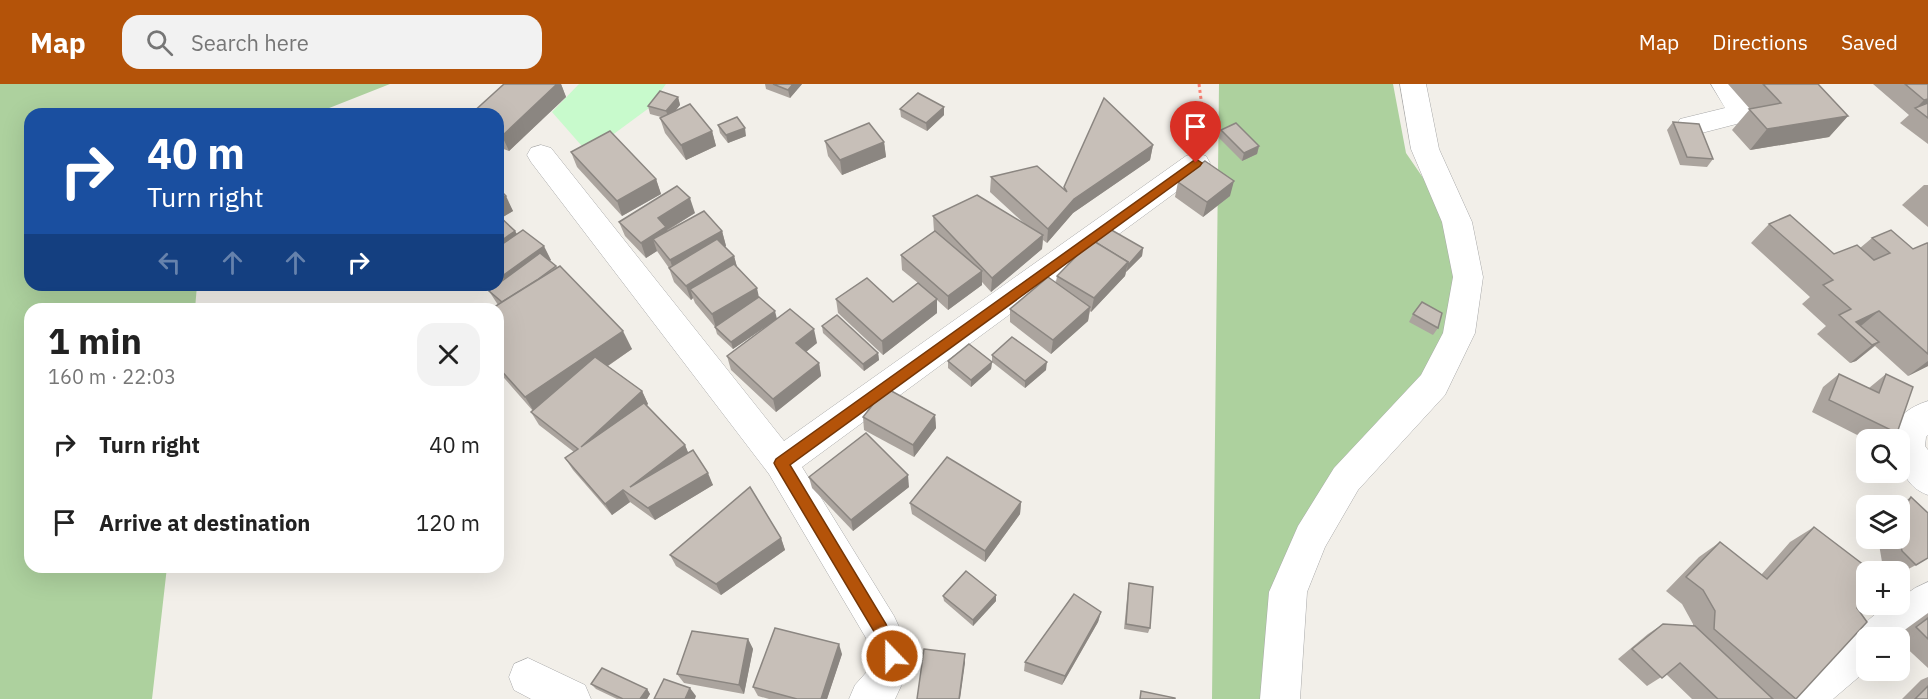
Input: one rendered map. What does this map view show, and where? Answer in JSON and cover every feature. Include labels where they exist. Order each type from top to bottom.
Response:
[{"type":"street","points":[[1281,699],[1288,591],[1311,538],[1346,479],[1433,385],[1459,333],[1468,277],[1458,222],[1425,149],[1413,84]]},
{"type":"street","points":[[1690,126],[1738,114],[1739,107],[1724,84]]},
{"type":"street","points":[[541,155],[781,463],[881,629],[892,656],[888,680],[869,699]]},
{"type":"street","points":[[781,463],[1196,163]]},
{"type":"street","points":[[1923,473],[1908,448],[1909,430],[1928,415]]},
{"type":"street","points":[[1892,627],[1928,600]]},
{"type":"street","points":[[1812,699],[1821,683],[1856,654]]},
{"type":"street","points":[[528,677],[572,699]]},
{"type":"path","points":[[1196,163],[1206,136],[1199,84]]},
{"type":"green space","points":[[0,84],[390,84],[329,108],[24,108],[24,291],[196,291],[196,303],[24,303],[24,573],[166,573],[152,699],[0,699]]},
{"type":"green space","points":[[579,84],[666,84],[649,108],[588,153],[552,112]]},
{"type":"green space","points":[[1219,84],[1393,84],[1406,153],[1443,207],[1456,267],[1443,343],[1414,391],[1341,472],[1271,699],[1212,699]]},
{"type":"building","points":[[504,84],[557,84],[504,134],[504,108],[478,108]]},
{"type":"building","points":[[773,84],[793,84],[788,90]]},
{"type":"building","points":[[1763,84],[1818,84],[1848,116],[1767,129],[1749,109],[1781,103]]},
{"type":"building","points":[[1905,84],[1928,84],[1928,99],[1924,100]]},
{"type":"building","points":[[660,91],[678,97],[666,111],[648,106]]},
{"type":"building","points":[[918,93],[944,107],[926,123],[900,109]]},
{"type":"building","points":[[1104,98],[1153,145],[1074,199],[1048,229],[991,177],[1037,166],[1067,192],[1064,187]]},
{"type":"building","points":[[1928,103],[1928,118],[1915,108]]},
{"type":"building","points":[[690,104],[712,131],[681,145],[660,118]]},
{"type":"building","points":[[737,117],[745,128],[726,135],[718,125]]},
{"type":"building","points":[[1673,122],[1699,124],[1713,159],[1687,157]]},
{"type":"building","points":[[869,123],[884,142],[840,160],[825,141]]},
{"type":"building","points":[[1236,123],[1259,146],[1244,153],[1221,130]]},
{"type":"building","points":[[610,131],[656,179],[617,201],[571,152]]},
{"type":"building","points":[[1205,161],[1234,181],[1207,202],[1178,182]]},
{"type":"building","points":[[677,186],[690,198],[658,218],[666,227],[641,243],[619,222]]},
{"type":"building","points":[[977,195],[1043,235],[992,278],[933,216]]},
{"type":"building","points":[[704,211],[722,231],[670,260],[653,239]]},
{"type":"building","points":[[1790,215],[1834,254],[1857,245],[1874,260],[1890,253],[1872,238],[1891,230],[1913,249],[1928,243],[1928,354],[1879,311],[1856,322],[1879,342],[1872,345],[1839,315],[1851,309],[1823,285],[1833,280],[1769,224]]},
{"type":"building","points":[[504,221],[515,231],[504,239]]},
{"type":"building","points":[[1108,228],[1143,248],[1128,265],[1128,262],[1095,242]]},
{"type":"building","points":[[523,230],[544,246],[504,275],[504,243]]},
{"type":"building","points":[[935,231],[982,271],[948,296],[901,255]]},
{"type":"building","points":[[717,239],[734,256],[686,286],[669,268]]},
{"type":"building","points":[[1092,240],[1128,262],[1094,298],[1057,276]]},
{"type":"building","points":[[540,253],[556,266],[502,302],[489,291],[504,291],[504,280]]},
{"type":"building","points":[[734,264],[757,288],[712,314],[690,289]]},
{"type":"building","points":[[560,266],[623,331],[525,397],[504,374],[504,303],[501,303]]},
{"type":"building","points":[[1048,277],[1090,307],[1053,340],[1010,309]]},
{"type":"building","points":[[867,278],[893,302],[918,283],[937,299],[882,341],[836,299]]},
{"type":"building","points":[[759,297],[775,311],[731,342],[715,327]]},
{"type":"building","points":[[1422,302],[1442,313],[1438,328],[1413,314]]},
{"type":"building","points":[[790,309],[814,329],[796,343],[819,363],[773,399],[727,356]]},
{"type":"building","points":[[837,315],[878,353],[863,364],[822,326]]},
{"type":"building","points":[[1012,337],[1047,362],[1025,381],[992,355]]},
{"type":"building","points":[[969,344],[992,362],[971,380],[948,361]]},
{"type":"building","points":[[595,357],[642,391],[581,447],[644,403],[685,445],[630,487],[693,450],[708,473],[648,508],[623,490],[605,504],[565,458],[578,449],[531,412]]},
{"type":"building","points":[[1839,374],[1879,393],[1886,374],[1913,387],[1898,429],[1889,429],[1829,400]]},
{"type":"building","points":[[886,388],[935,415],[913,445],[863,417]]},
{"type":"building","points":[[866,433],[908,475],[851,520],[809,477]]},
{"type":"building","points":[[947,457],[1021,502],[985,551],[910,503]]},
{"type":"building","points":[[750,487],[781,538],[716,584],[670,555]]},
{"type":"building","points":[[1911,497],[1928,513],[1928,558],[1916,565],[1902,549],[1910,549]]},
{"type":"building","points":[[1814,527],[1859,561],[1856,561],[1856,615],[1862,615],[1867,622],[1862,627],[1856,627],[1856,634],[1796,699],[1714,629],[1715,611],[1703,590],[1686,577],[1720,542],[1767,579]]},
{"type":"building","points":[[966,571],[996,595],[973,620],[943,596]]},
{"type":"building","points":[[1129,583],[1153,587],[1150,628],[1126,624]]},
{"type":"building","points":[[1074,594],[1101,612],[1065,676],[1025,662]]},
{"type":"building","points":[[1928,618],[1928,639],[1916,627]]},
{"type":"building","points":[[1663,624],[1695,626],[1773,699],[1718,699],[1680,663],[1662,678],[1632,649]]},
{"type":"building","points":[[775,628],[839,644],[821,699],[797,699],[753,687]]},
{"type":"building","points":[[692,631],[748,639],[739,685],[677,674]]},
{"type":"building","points":[[924,649],[965,654],[959,699],[917,699]]},
{"type":"building","points":[[602,668],[647,689],[640,699],[623,699],[591,684]]},
{"type":"building","points":[[664,679],[690,688],[685,699],[654,699]]},
{"type":"building","points":[[1928,686],[1928,699],[1915,699]]},
{"type":"building","points":[[1141,691],[1175,698],[1175,699],[1140,699]]},
{"type":"route","points":[[892,656],[881,629],[781,463],[1196,163]]}]
